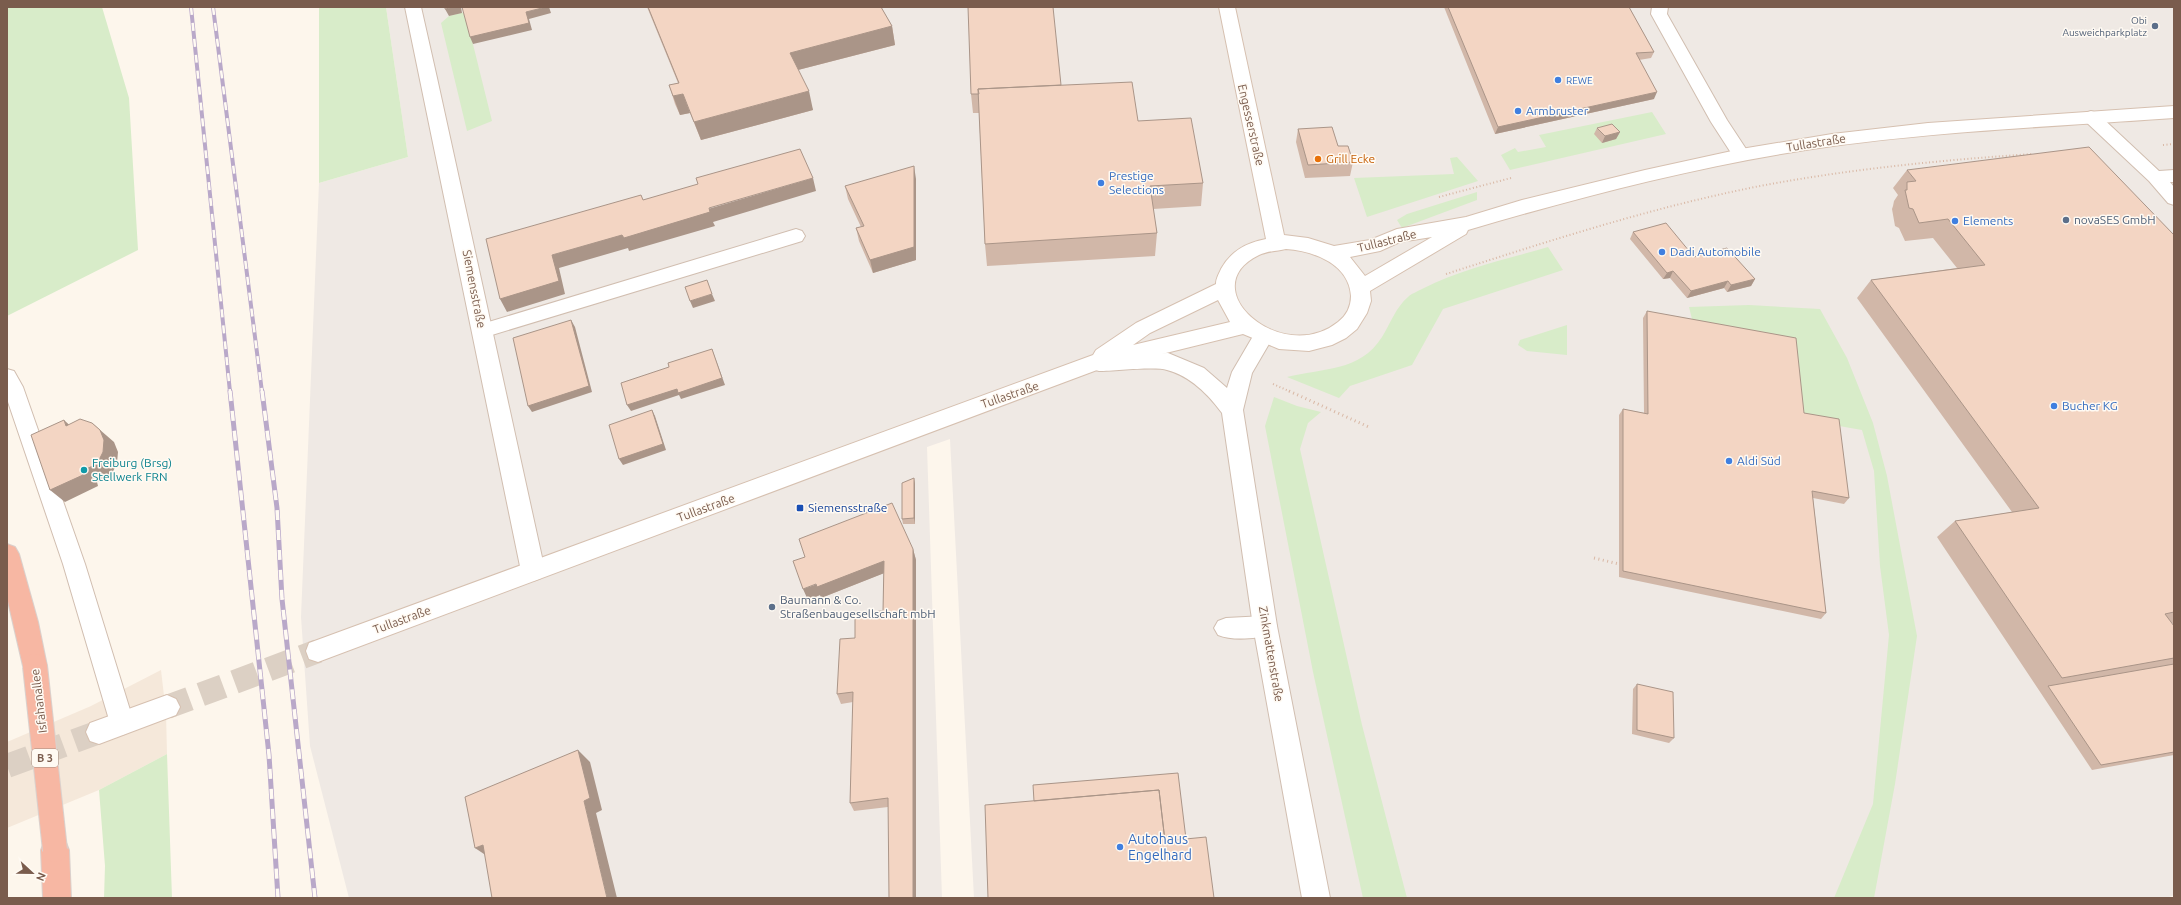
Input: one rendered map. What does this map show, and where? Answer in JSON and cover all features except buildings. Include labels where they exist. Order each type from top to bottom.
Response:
[{"type":"highway","name":"Isfahanallee","points":[[7,554],[26,622],[35,666],[55,850],[57,898]]},
{"type":"street","name":"Siemensstraße","points":[[413,7],[460,217],[482,331],[533,571]]},
{"type":"street","name":"Engesserstraße","points":[[1227,7],[1240,77],[1272,218],[1276,243]]},
{"type":"street","name":"Tullastraße","points":[[1331,254],[1373,246],[1397,236],[1466,224],[1522,207],[1645,176],[1741,155],[1832,140],[1913,131],[2174,112]]},
{"type":"street","name":"Tullastraße","points":[[1360,288],[1414,258],[1466,224]]},
{"type":"street","name":"Tullastraße","points":[[1276,243],[1303,244],[1331,254],[1350,269],[1360,288],[1361,305],[1353,321],[1338,334],[1325,340],[1301,343],[1285,342],[1263,337],[1245,326],[1227,302],[1225,288],[1228,273],[1236,261],[1258,247],[1276,243]]},
{"type":"street","name":"Tullastraße","points":[[1094,363],[1143,328],[1225,288]]},
{"type":"street","name":"Tullastraße","points":[[318,651],[1094,363],[1245,326]]},
{"type":"street","name":"Zinkmattenstraße","points":[[1232,410],[1242,372],[1263,337]]},
{"type":"street","name":"Zinkmattenstraße","points":[[1094,363],[1168,361],[1197,374],[1218,392],[1232,410],[1237,433],[1265,626],[1316,898]]},
{"type":"street","points":[[99,732],[167,707]]},
{"type":"lane","points":[[1660,7],[1659,14],[1719,122],[1741,155]]},
{"type":"lane","points":[[2091,117],[2155,177],[2174,199]]},
{"type":"lane","points":[[2155,177],[2174,176]]},
{"type":"lane","points":[[482,331],[796,236]]},
{"type":"lane","points":[[7,377],[13,386],[74,564],[122,723]]},
{"type":"lane","points":[[1226,628],[1265,626]]},
{"type":"path","points":[[2123,148],[2174,144]]},
{"type":"path","points":[[1440,276],[1582,231],[1688,202],[1760,186],[1872,168],[2036,154]]},
{"type":"path","points":[[1242,372],[1330,408],[1371,428]]},
{"type":"path","points":[[1594,558],[1619,564]]},
{"type":"shaded area","points":[[386,7],[2174,7],[2174,895],[2167,898],[974,898],[950,439],[927,447],[942,898],[349,898],[310,746],[301,617],[319,183],[408,157]]},
{"type":"shaded area","points":[[161,670],[166,713],[167,754],[99,790],[7,828],[7,742],[91,706]]},
{"type":"green space","points":[[7,7],[102,7],[129,98],[138,250],[7,316]]},
{"type":"green space","points":[[319,7],[386,7],[408,157],[319,183]]},
{"type":"green space","points":[[465,12],[492,121],[467,131],[441,23],[449,16]]},
{"type":"green space","points":[[1652,112],[1666,134],[1510,170],[1501,155],[1515,148],[1518,152],[1546,147],[1539,135]]},
{"type":"green space","points":[[1457,157],[1478,181],[1367,217],[1354,178],[1454,174],[1450,158]]},
{"type":"green space","points":[[1477,192],[1477,200],[1402,228],[1397,220],[1407,214]]},
{"type":"green space","points":[[1548,247],[1563,270],[1443,309],[1412,365],[1350,386],[1339,398],[1287,377],[1339,367],[1352,363],[1363,357],[1382,337],[1404,301],[1416,292],[1454,275]]},
{"type":"green space","points":[[1749,305],[1820,309],[1847,358],[1873,423],[1887,476],[1917,636],[1895,784],[1874,898],[1834,898],[1873,804],[1889,635],[1880,566],[1874,471],[1862,430],[1799,419],[1694,327],[1689,307]]},
{"type":"green space","points":[[1567,325],[1567,355],[1527,351],[1518,345],[1520,340]]},
{"type":"green space","points":[[1274,397],[1297,406],[1321,412],[1308,423],[1300,449],[1362,725],[1407,898],[1363,898],[1313,672],[1265,426]]},
{"type":"green space","points":[[167,754],[172,898],[104,898],[105,866],[99,790]]},
{"type":"tunnel","points":[[167,707],[318,651]]},
{"type":"tunnel","points":[[7,766],[99,732]]},
{"type":"railway","points":[[191,7],[230,392]]},
{"type":"railway","points":[[213,7],[262,392]]},
{"type":"railway","points":[[230,391],[269,755],[278,898]]},
{"type":"railway","points":[[262,391],[277,508],[282,599],[315,898]]},
{"type":"place","name":"Obi Ausweichparkplatz","points":[[2155,26]]},
{"type":"place","name":"REWE","points":[[1558,80]]},
{"type":"place","name":"Armbruster","points":[[1518,111]]},
{"type":"place","name":"Grill Ecke","points":[[1318,159]]},
{"type":"place","name":"Prestige Selections","points":[[1101,183]]},
{"type":"place","name":"novaSES GmbH","points":[[2066,220]]},
{"type":"place","name":"Elements","points":[[1955,221]]},
{"type":"place","name":"Dadi Automobile","points":[[1662,252]]},
{"type":"place","name":"Bucher KG","points":[[2054,406]]},
{"type":"place","name":"Aldi Süd","points":[[1729,461]]},
{"type":"place","name":"Freiburg (Brsg) Stellwerk FRN","points":[[84,470]]},
{"type":"place","name":"Siemensstraße","points":[[800,508]]},
{"type":"place","name":"Baumann & Co. Straßenbaugesellschaft mbH","points":[[772,607]]},
{"type":"place","name":"Autohaus Engelhard","points":[[1120,847]]}]
